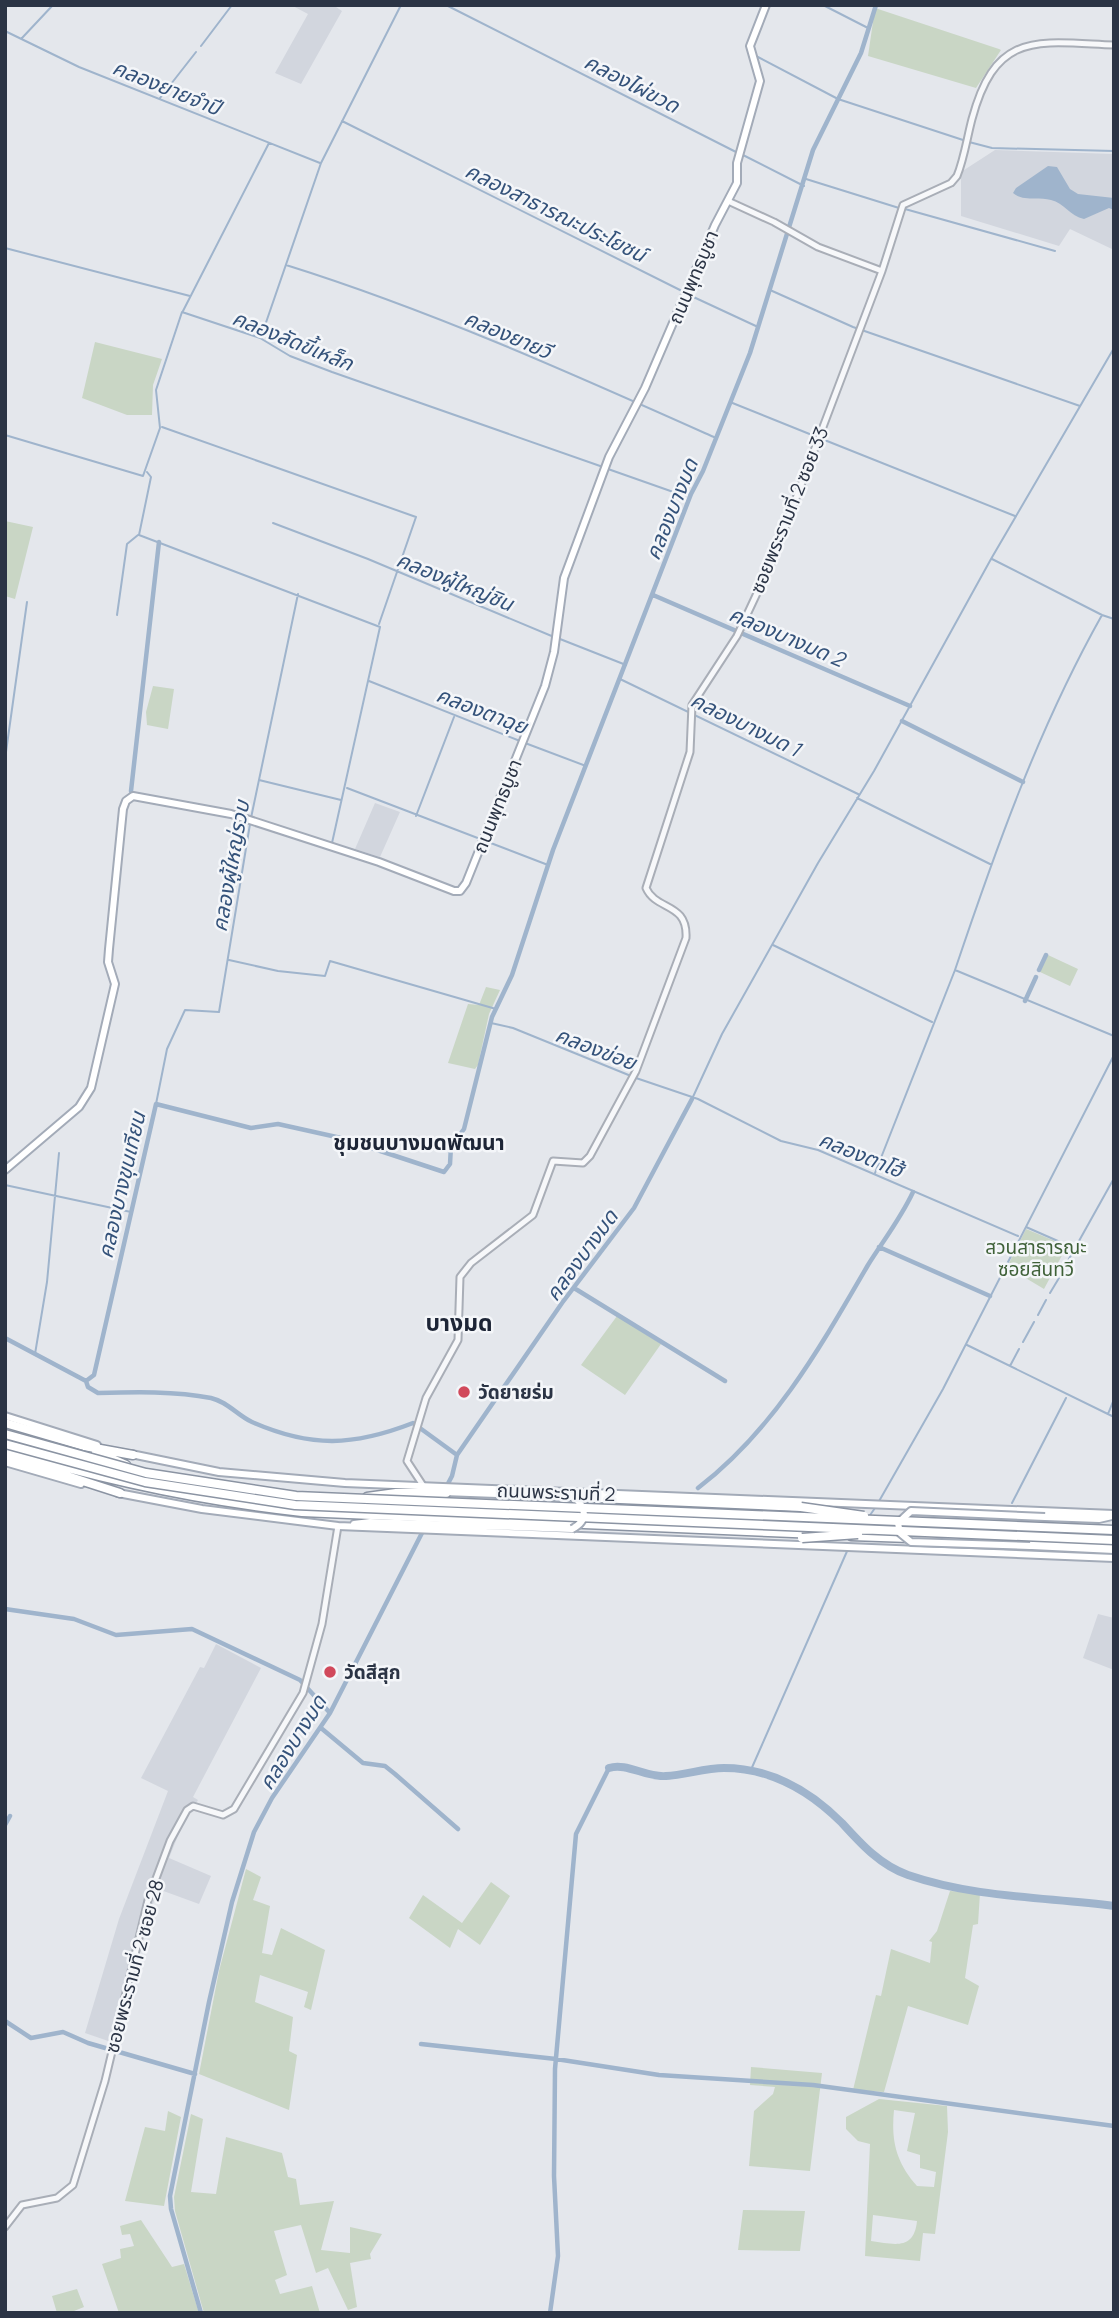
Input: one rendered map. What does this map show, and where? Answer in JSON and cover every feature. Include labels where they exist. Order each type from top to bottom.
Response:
[{"type":"highway","points":[[10,1424],[84,1446],[133,1455]]},
{"type":"highway","points":[[5,1432],[135,1470],[275,1493],[380,1501],[892,1526],[1114,1545]]},
{"type":"highway","name":"ถนนพระรามที่ 2","points":[[5,1432],[130,1466],[219,1483],[364,1497],[424,1500],[450,1494],[1114,1530]]},
{"type":"highway","points":[[5,1444],[133,1479],[273,1503],[380,1510],[1114,1530]]},
{"type":"highway","points":[[84,1446],[130,1466]]},
{"type":"highway","name":"ถนนพระรามที่ 2","points":[[5,1450],[122,1481],[261,1507],[413,1523],[441,1518],[1114,1545]]},
{"type":"highway","points":[[5,1456],[120,1493]]},
{"type":"highway","points":[[74,1476],[122,1481]]},
{"type":"highway","points":[[364,1497],[435,1490],[450,1494]]},
{"type":"highway","points":[[575,1497],[810,1508],[892,1526]]},
{"type":"highway","points":[[572,1529],[802,1538],[892,1526]]},
{"type":"main road","name":"ถนนพุทธบูชา","points":[[5,1170],[79,1107],[91,1088],[115,984],[108,953],[121,823],[126,801],[142,795],[251,820],[460,891],[545,686],[556,637],[564,578],[609,457],[637,403],[737,183],[737,163],[760,81],[750,46],[766,5]]},
{"type":"main road","points":[[5,1416],[133,1455],[219,1472],[435,1490]]},
{"type":"main road","name":"ถนนพระรามที่ 2","points":[[5,1462],[120,1493],[202,1509],[338,1526],[413,1523],[437,1530],[1114,1558]]},
{"type":"main road","points":[[406,1486],[435,1490]]},
{"type":"main road","points":[[413,1523],[572,1529],[581,1524],[584,1515],[582,1505],[575,1497],[450,1494]]},
{"type":"main road","name":"ถนนพระรามที่ 2","points":[[450,1494],[871,1505],[1114,1515]]},
{"type":"main road","points":[[1114,1515],[1099,1519],[911,1511],[898,1522],[900,1533],[911,1542],[1030,1546],[1114,1545]]},
{"type":"street","name":"ซอยพระรามที่ 2 ซอย 33","points":[[424,1487],[408,1464],[419,1418],[433,1384],[458,1340],[459,1284],[464,1269],[533,1215],[553,1161],[575,1164],[586,1161],[636,1071],[687,938],[683,918],[651,897],[646,886],[690,752],[690,713],[737,636],[773,559],[882,271],[903,205],[951,183],[957,176],[974,113],[997,64],[1005,55],[1028,46],[1056,42],[1114,45]]},
{"type":"street","points":[[728,201],[774,222],[805,241],[882,271]]},
{"type":"street","name":"ซอยพระรามที่ 2 ซอย 28","points":[[5,2227],[22,2205],[57,2198],[67,2193],[73,2185],[111,2055],[148,1900],[183,1814],[192,1806],[223,1815],[231,1812],[303,1693],[322,1624],[338,1526]]},
{"type":"shaded area","points":[[291,5],[333,5],[342,11],[301,84],[275,73],[308,14]]},
{"type":"shaded area","points":[[995,150],[1114,154],[1114,250],[1070,229],[1059,246],[961,216],[961,172]]},
{"type":"shaded area","points":[[375,803],[400,812],[380,857],[355,849]]},
{"type":"shaded area","points":[[1098,1614],[1114,1618],[1114,1670],[1083,1658]]},
{"type":"shaded area","points":[[216,1644],[261,1668],[193,1797],[198,1800],[184,1821],[169,1858],[211,1876],[199,1904],[158,1889],[146,1925],[117,2044],[85,2033],[119,1919],[168,1791],[141,1778],[200,1667],[204,1668]]},
{"type":"green space","points":[[875,8],[1001,50],[976,88],[868,56]]},
{"type":"green space","points":[[95,342],[162,359],[153,385],[152,415],[127,415],[82,398]]},
{"type":"green space","points":[[5,521],[33,527],[15,599],[5,596]]},
{"type":"green space","points":[[153,686],[174,689],[168,729],[147,725],[146,712]]},
{"type":"green space","points":[[1048,955],[1078,969],[1070,986],[1040,972]]},
{"type":"green space","points":[[486,987],[500,990],[489,1014],[478,1065],[475,1069],[448,1063],[468,1004],[479,1005]]},
{"type":"green space","name":"สวนสาธารณะ ซอยสินทวี","points":[[1026,1229],[1067,1246],[1044,1289],[1007,1267]]},
{"type":"green space","points":[[617,1316],[661,1344],[625,1395],[581,1365]]},
{"type":"green space","points":[[246,1869],[261,1877],[253,1900],[270,1906],[262,1953],[272,1955],[281,1928],[325,1950],[311,2010],[304,2007],[308,1992],[260,1975],[255,2002],[293,2017],[289,2051],[297,2055],[289,2110],[199,2074],[219,1971]]},
{"type":"green space","points":[[491,1882],[510,1896],[480,1945],[458,1929],[450,1948],[409,1918],[423,1895],[462,1923]]},
{"type":"green space","points":[[950,1891],[980,1893],[978,1924],[973,1925],[965,1978],[979,1986],[968,2025],[908,2006],[884,2092],[853,2090],[876,1995],[881,1996],[891,1949],[930,1963],[932,1942],[929,1941],[937,1931]]},
{"type":"green space","points":[[751,2067],[822,2073],[810,2171],[749,2166],[754,2111],[773,2094],[775,2087],[750,2085]]},
{"type":"green space","points":[[879,2099],[947,2106],[948,2132],[935,2234],[923,2233],[920,2261],[865,2256],[870,2144],[858,2141],[846,2129],[846,2117]],"holes":[[[894,2110],[915,2113],[907,2151],[920,2155],[920,2168],[936,2172],[934,2187],[917,2186],[904,2168],[894,2141]],[[873,2215],[917,2221],[915,2231],[912,2237],[902,2243],[871,2241]]]},
{"type":"green space","points":[[168,2111],[181,2117],[164,2206],[125,2201],[145,2127],[165,2131]]},
{"type":"green space","points":[[191,2114],[203,2119],[191,2192],[216,2194],[226,2137],[282,2153],[288,2177],[296,2179],[300,2205],[334,2201],[321,2250],[350,2253],[350,2227],[382,2234],[370,2254],[371,2259],[350,2263],[357,2307],[348,2310],[328,2268],[316,2273],[301,2225],[274,2231],[287,2275],[275,2280],[280,2294],[312,2286],[320,2313],[204,2313],[175,2211],[174,2197]]},
{"type":"green space","points":[[743,2210],[805,2211],[800,2251],[738,2250]]},
{"type":"green space","points":[[141,2220],[172,2267],[184,2264],[199,2313],[119,2313],[102,2264],[121,2258],[120,2249],[134,2246],[130,2234],[122,2235],[120,2226]]},
{"type":"green space","points":[[77,2289],[84,2307],[69,2313],[57,2313],[52,2296]]},
{"type":"water","points":[[1048,166],[1057,167],[1070,189],[1078,194],[1114,198],[1114,210],[1109,208],[1084,219],[1056,202],[1021,197],[1013,193],[1016,188]]},
{"type":"waterway","points":[[22,38],[53,5]]},
{"type":"waterway","points":[[201,46],[232,5]]},
{"type":"waterway","name":"คลองยายจำปี","points":[[261,337],[321,163],[401,5]]},
{"type":"waterway","name":"คลองไผ่ขวด","points":[[446,5],[736,152]]},
{"type":"waterway","points":[[823,5],[868,28]]},
{"type":"waterway","name":"คลองบางมด","points":[[5,1338],[86,1381],[94,1375],[156,1104],[251,1128],[278,1124],[341,1138],[444,1172],[450,1164],[451,1146],[464,1129],[492,1017],[512,975],[553,850],[691,494],[703,471],[750,353],[813,150],[861,53],[876,5]]},
{"type":"waterway","name":"คลองยายจำปี","points":[[5,31],[79,67],[320,163]]},
{"type":"waterway","points":[[160,98],[196,52]]},
{"type":"waterway","points":[[756,56],[838,99],[963,140]]},
{"type":"waterway","name":"คลองสาธารณะประโยชน์","points":[[342,121],[682,291]]},
{"type":"waterway","points":[[969,142],[992,148],[1114,151]]},
{"type":"waterway","points":[[183,311],[269,143]]},
{"type":"waterway","name":"คลองไผ่ขวด","points":[[741,154],[804,186]]},
{"type":"waterway","points":[[806,179],[899,208]]},
{"type":"waterway","points":[[905,209],[1055,251]]},
{"type":"waterway","points":[[5,248],[190,296]]},
{"type":"waterway","name":"คลองยายวี","points":[[286,265],[449,323],[716,438]]},
{"type":"waterway","points":[[770,290],[853,327],[1080,406]]},
{"type":"waterway","name":"คลองสาธารณะประโยชน์","points":[[687,294],[758,327]]},
{"type":"waterway","name":"คลองลัดขี้เหล็ก","points":[[5,435],[143,476],[160,428],[156,390],[182,312],[260,338],[290,356],[332,372],[603,467]]},
{"type":"waterway","points":[[692,1099],[722,1034],[818,863],[874,771],[991,559],[1114,348]]},
{"type":"waterway","points":[[730,402],[817,437]]},
{"type":"waterway","points":[[162,427],[416,517],[379,624]]},
{"type":"waterway","points":[[822,439],[1015,516]]},
{"type":"waterway","name":"คลองลัดขี้เหล็ก","points":[[608,469],[679,494],[691,494]]},
{"type":"waterway","points":[[147,472],[151,477],[139,535],[380,627],[332,843]]},
{"type":"waterway","name":"คลองผู้ใหญ่ชิน","points":[[273,523],[368,559],[554,637]]},
{"type":"waterway","points":[[117,615],[127,544],[138,535]]},
{"type":"waterway","points":[[131,791],[159,542]]},
{"type":"waterway","points":[[955,970],[1020,789],[1058,701],[1102,615],[992,559]]},
{"type":"waterway","name":"คลองผู้ใหญ่รวบ","points":[[251,818],[298,594]]},
{"type":"waterway","name":"คลองบางมด 2","points":[[653,595],[910,706]]},
{"type":"waterway","points":[[5,759],[27,602]]},
{"type":"waterway","points":[[1102,615],[1114,619]]},
{"type":"waterway","name":"คลองผู้ใหญ่ชิน","points":[[560,639],[626,665]]},
{"type":"waterway","name":"คลองบางมด 1","points":[[620,679],[858,794]]},
{"type":"waterway","name":"คลองตาฉุย","points":[[369,681],[520,741]]},
{"type":"waterway","points":[[416,816],[454,717]]},
{"type":"waterway","points":[[902,721],[1023,782]]},
{"type":"waterway","name":"คลองตาฉุย","points":[[525,743],[586,766]]},
{"type":"waterway","points":[[259,780],[341,800]]},
{"type":"waterway","points":[[347,788],[548,865]]},
{"type":"waterway","points":[[857,798],[990,864]]},
{"type":"waterway","name":"คลองผู้ใหญ่รวบ","points":[[156,1104],[167,1049],[185,1010],[219,1012],[250,824]]},
{"type":"waterway","points":[[773,945],[932,1022]]},
{"type":"waterway","points":[[1039,970],[1046,955]]},
{"type":"waterway","points":[[229,960],[278,971],[325,976],[330,961],[496,1009]]},
{"type":"waterway","points":[[875,1173],[955,970],[1114,1036]]},
{"type":"waterway","points":[[1025,1001],[1036,977]]},
{"type":"waterway","name":"คลองข่อย","points":[[491,1023],[513,1028],[631,1076]]},
{"type":"waterway","points":[[878,1503],[943,1389],[1114,1055]]},
{"type":"waterway","name":"คลองตาโฮ้","points":[[636,1078],[698,1099],[781,1141],[818,1150],[1018,1236]]},
{"type":"waterway","name":"คลองบางมด","points":[[433,1512],[452,1476],[457,1455],[562,1303],[634,1208],[692,1099]]},
{"type":"waterway","points":[[35,1354],[47,1282],[59,1153]]},
{"type":"waterway","points":[[1065,1266],[1113,1180]]},
{"type":"waterway","name":"คลองบางขุนเทียน","points":[[5,1185],[131,1212]]},
{"type":"waterway","points":[[698,1488],[750,1440],[794,1385],[913,1192]]},
{"type":"waterway","points":[[1026,1227],[1067,1245]]},
{"type":"waterway","points":[[879,1247],[990,1296]]},
{"type":"waterway","points":[[1050,1293],[1062,1273]]},
{"type":"waterway","points":[[574,1288],[725,1381]]},
{"type":"waterway","points":[[1038,1315],[1046,1300]]},
{"type":"waterway","points":[[1023,1342],[1034,1322]]},
{"type":"waterway","points":[[967,1345],[1114,1417]]},
{"type":"waterway","points":[[1010,1366],[1019,1349]]},
{"type":"waterway","points":[[86,1381],[88,1387],[98,1393],[169,1393],[211,1398],[222,1402],[252,1422],[313,1440],[352,1440],[413,1423],[457,1455]]},
{"type":"waterway","points":[[1012,1503],[1066,1398]]},
{"type":"waterway","points":[[1108,1414],[1114,1399]]},
{"type":"waterway","points":[[868,1518],[875,1508]]},
{"type":"waterway","name":"คลองบางมด","points":[[201,2313],[171,2209],[170,2196],[232,1902],[254,1832],[272,1798],[330,1713],[424,1529]]},
{"type":"waterway","points":[[750,1772],[848,1549]]},
{"type":"waterway","points":[[5,1609],[74,1619],[116,1635],[192,1629],[300,1680],[330,1713]]},
{"type":"waterway","points":[[321,1728],[363,1763],[385,1766],[458,1829]]},
{"type":"waterway","points":[[609,1768],[622,1767],[659,1776],[724,1768],[757,1772],[788,1784],[817,1801],[872,1853],[889,1866],[908,1875],[984,1893],[1114,1906]]},
{"type":"waterway","points":[[550,2313],[558,2256],[554,2176],[555,2069],[576,1834],[609,1768]]},
{"type":"waterway","points":[[5,1825],[10,1816]]},
{"type":"waterway","points":[[5,2021],[31,2038],[63,2032],[88,2043],[195,2074]]},
{"type":"waterway","points":[[421,2044],[556,2059],[659,2075],[813,2085],[1114,2126]]},
{"type":"place","name":"วัดยายร่ม","points":[[464,1392]]},
{"type":"place","name":"วัดสีสุก","points":[[330,1672]]},
{"type":"district","name":"ชุมชนบางมดพัฒนา","points":[[419,1142]]},
{"type":"district","name":"บางมด","points":[[459,1322]]}]
